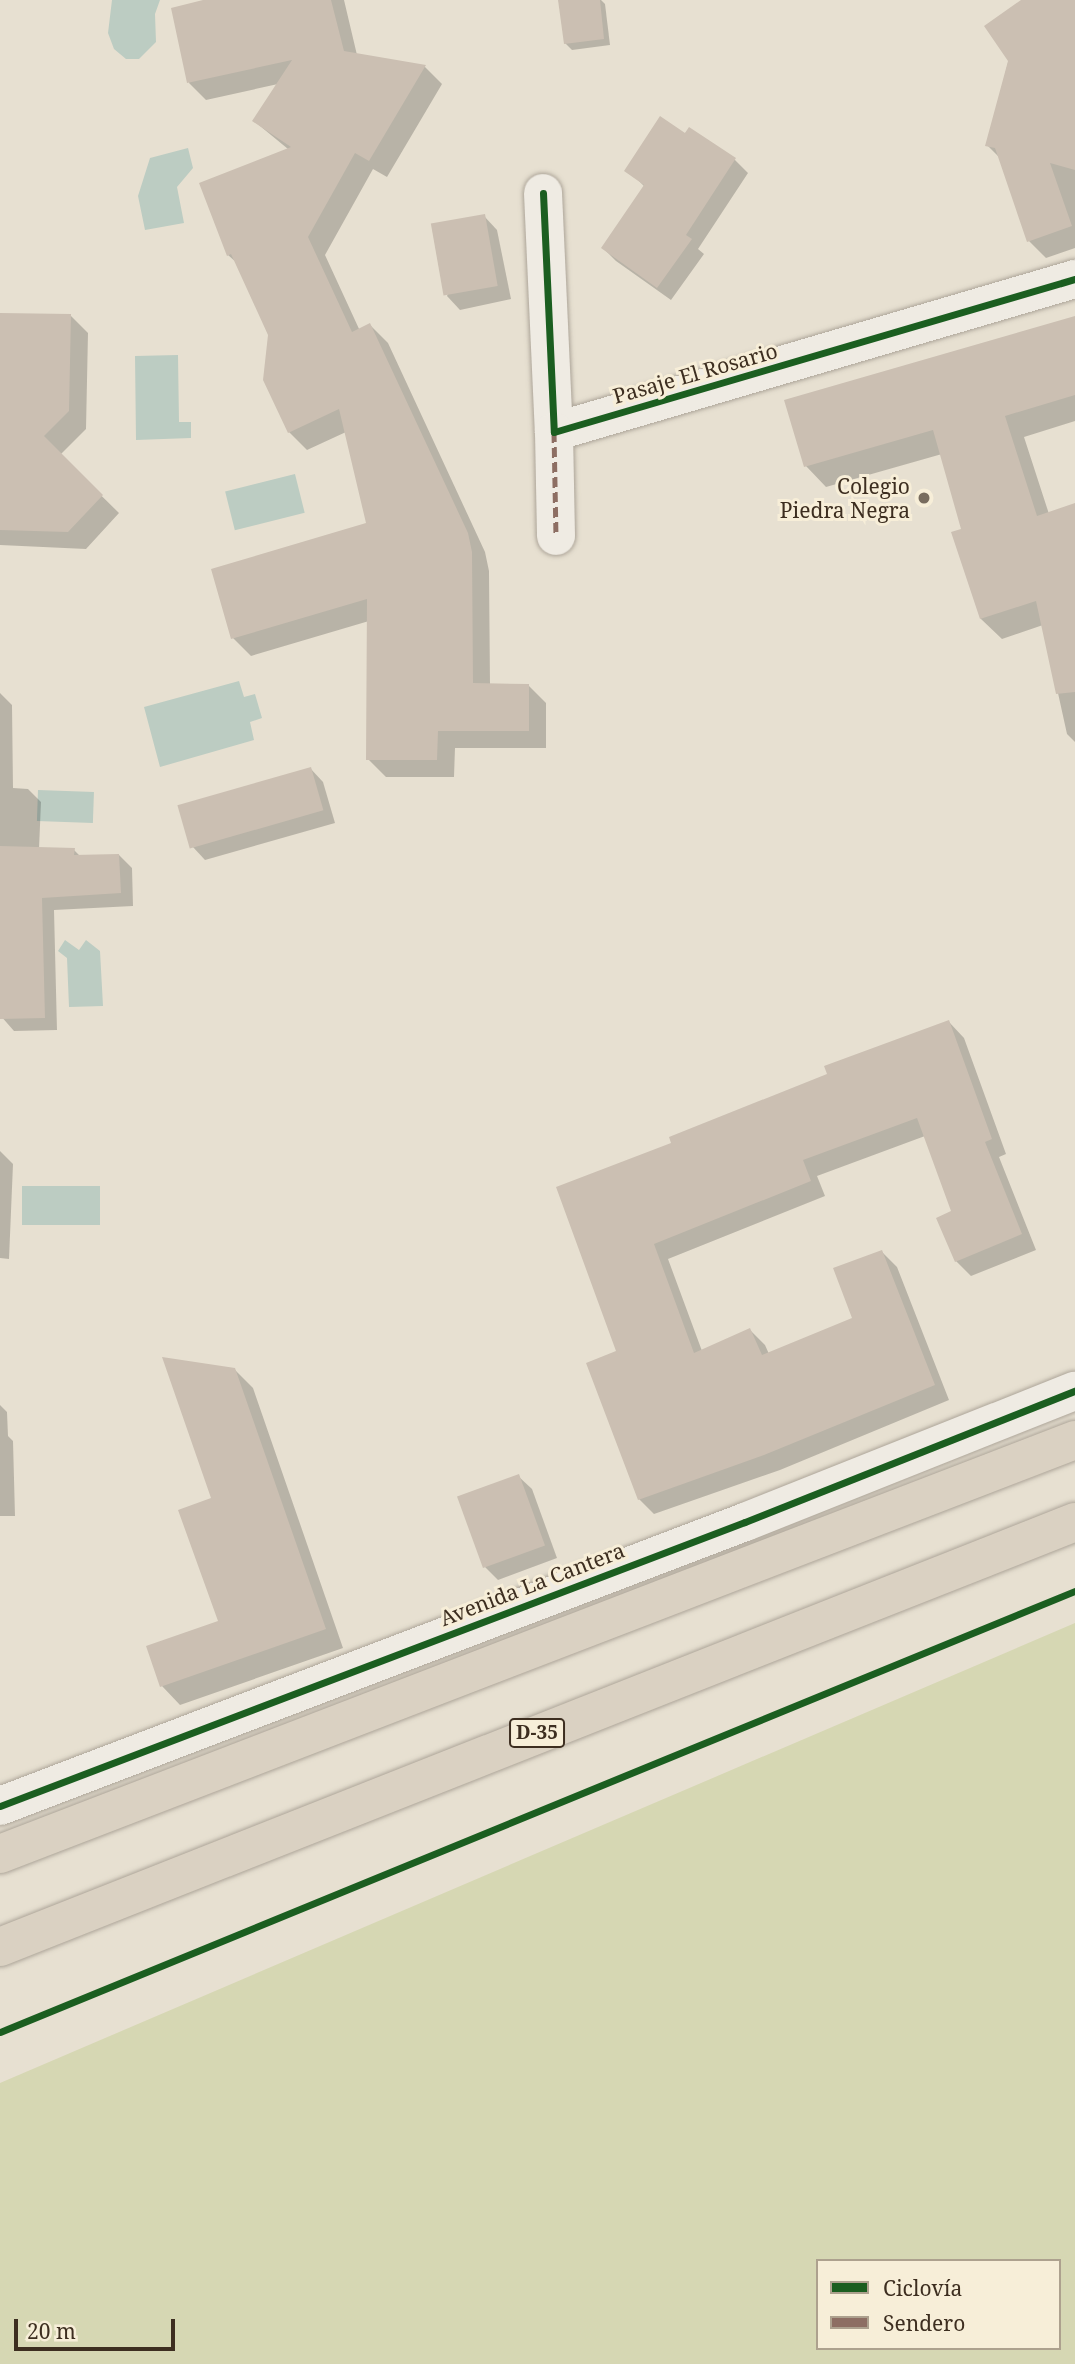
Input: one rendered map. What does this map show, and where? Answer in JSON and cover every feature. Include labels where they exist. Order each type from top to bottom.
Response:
[{"type":"highway","points":[[0,1854],[1075,1440]]},
{"type":"highway","name":"D-35","points":[[0,1947],[1075,1522]]},
{"type":"street","points":[[543,193],[556,536]]},
{"type":"street","name":"Pasaje El Rosario","points":[[554,432],[1075,279]]},
{"type":"street","name":"Avenida La Cantera","points":[[0,1806],[745,1522],[1075,1391]]},
{"type":"green space","points":[[1075,1623],[1075,2364],[0,2364],[0,2083]]},
{"type":"shaded area","points":[[112,0],[160,0],[155,14],[156,42],[139,59],[126,59],[114,49],[108,33]]},
{"type":"shaded area","points":[[188,148],[193,168],[177,187],[184,223],[145,230],[138,196],[150,158]]},
{"type":"shaded area","points":[[178,355],[179,422],[191,422],[191,438],[136,440],[135,356]]},
{"type":"shaded area","points":[[295,474],[305,513],[235,530],[225,491]]},
{"type":"shaded area","points":[[239,681],[244,697],[255,694],[262,718],[250,722],[254,740],[160,767],[144,707]]},
{"type":"shaded area","points":[[38,790],[94,792],[93,823],[37,821]]},
{"type":"shaded area","points":[[65,940],[79,950],[86,940],[100,951],[103,1006],[69,1007],[67,958],[58,951]]},
{"type":"shaded area","points":[[22,1186],[100,1186],[100,1225],[22,1225]]},
{"type":"building","points":[[203,0],[331,0],[344,51],[426,65],[369,161],[355,153],[308,237],[352,332],[370,323],[468,533],[472,552],[473,683],[529,684],[529,731],[438,731],[437,760],[366,760],[367,599],[231,639],[211,569],[366,523],[339,409],[288,433],[263,380],[268,335],[231,254],[227,256],[199,183],[291,147],[252,121],[292,60],[187,83],[171,8]]},
{"type":"building","points":[[558,0],[600,0],[604,39],[564,44]]},
{"type":"building","points":[[1021,0],[1075,0],[1075,170],[1050,163],[1072,226],[1027,242],[995,148],[985,146],[1008,61],[984,26]]},
{"type":"building","points":[[660,116],[685,133],[689,127],[736,158],[686,235],[692,239],[657,288],[601,248],[644,185],[624,171]]},
{"type":"building","points":[[485,214],[498,286],[444,295],[431,224]]},
{"type":"building","points":[[0,313],[71,314],[69,411],[44,436],[103,495],[68,532],[0,530]]},
{"type":"building","points":[[1075,316],[1075,395],[1005,416],[1037,516],[1075,503],[1075,692],[1056,694],[1036,601],[980,619],[951,532],[961,529],[933,430],[804,467],[784,400]]},
{"type":"building","points":[[311,767],[323,810],[190,849],[177,805]]},
{"type":"building","points":[[0,846],[75,848],[74,855],[119,854],[121,893],[42,898],[45,1018],[0,1019]]},
{"type":"building","points":[[949,1020],[992,1139],[985,1142],[1022,1234],[955,1262],[936,1218],[951,1211],[917,1118],[803,1160],[811,1181],[654,1244],[694,1353],[750,1328],[762,1355],[852,1318],[833,1268],[882,1250],[935,1385],[764,1455],[638,1500],[586,1363],[616,1351],[556,1187],[671,1143],[669,1137],[827,1074],[824,1066]]},
{"type":"building","points":[[162,1357],[235,1368],[326,1629],[160,1687],[146,1646],[218,1621],[178,1510],[211,1498]]},
{"type":"building","points":[[519,1474],[545,1545],[483,1568],[457,1497]]},
{"type":"marked path","points":[[554,432],[556,536]]},
{"type":"cycle path","points":[[543,193],[554,432],[1075,279]]},
{"type":"cycle path","points":[[0,1806],[745,1522],[1075,1391]]},
{"type":"cycle path","points":[[0,2032],[1075,1591]]},
{"type":"place","name":"Colegio Piedra Negra","points":[[924,498]]}]
